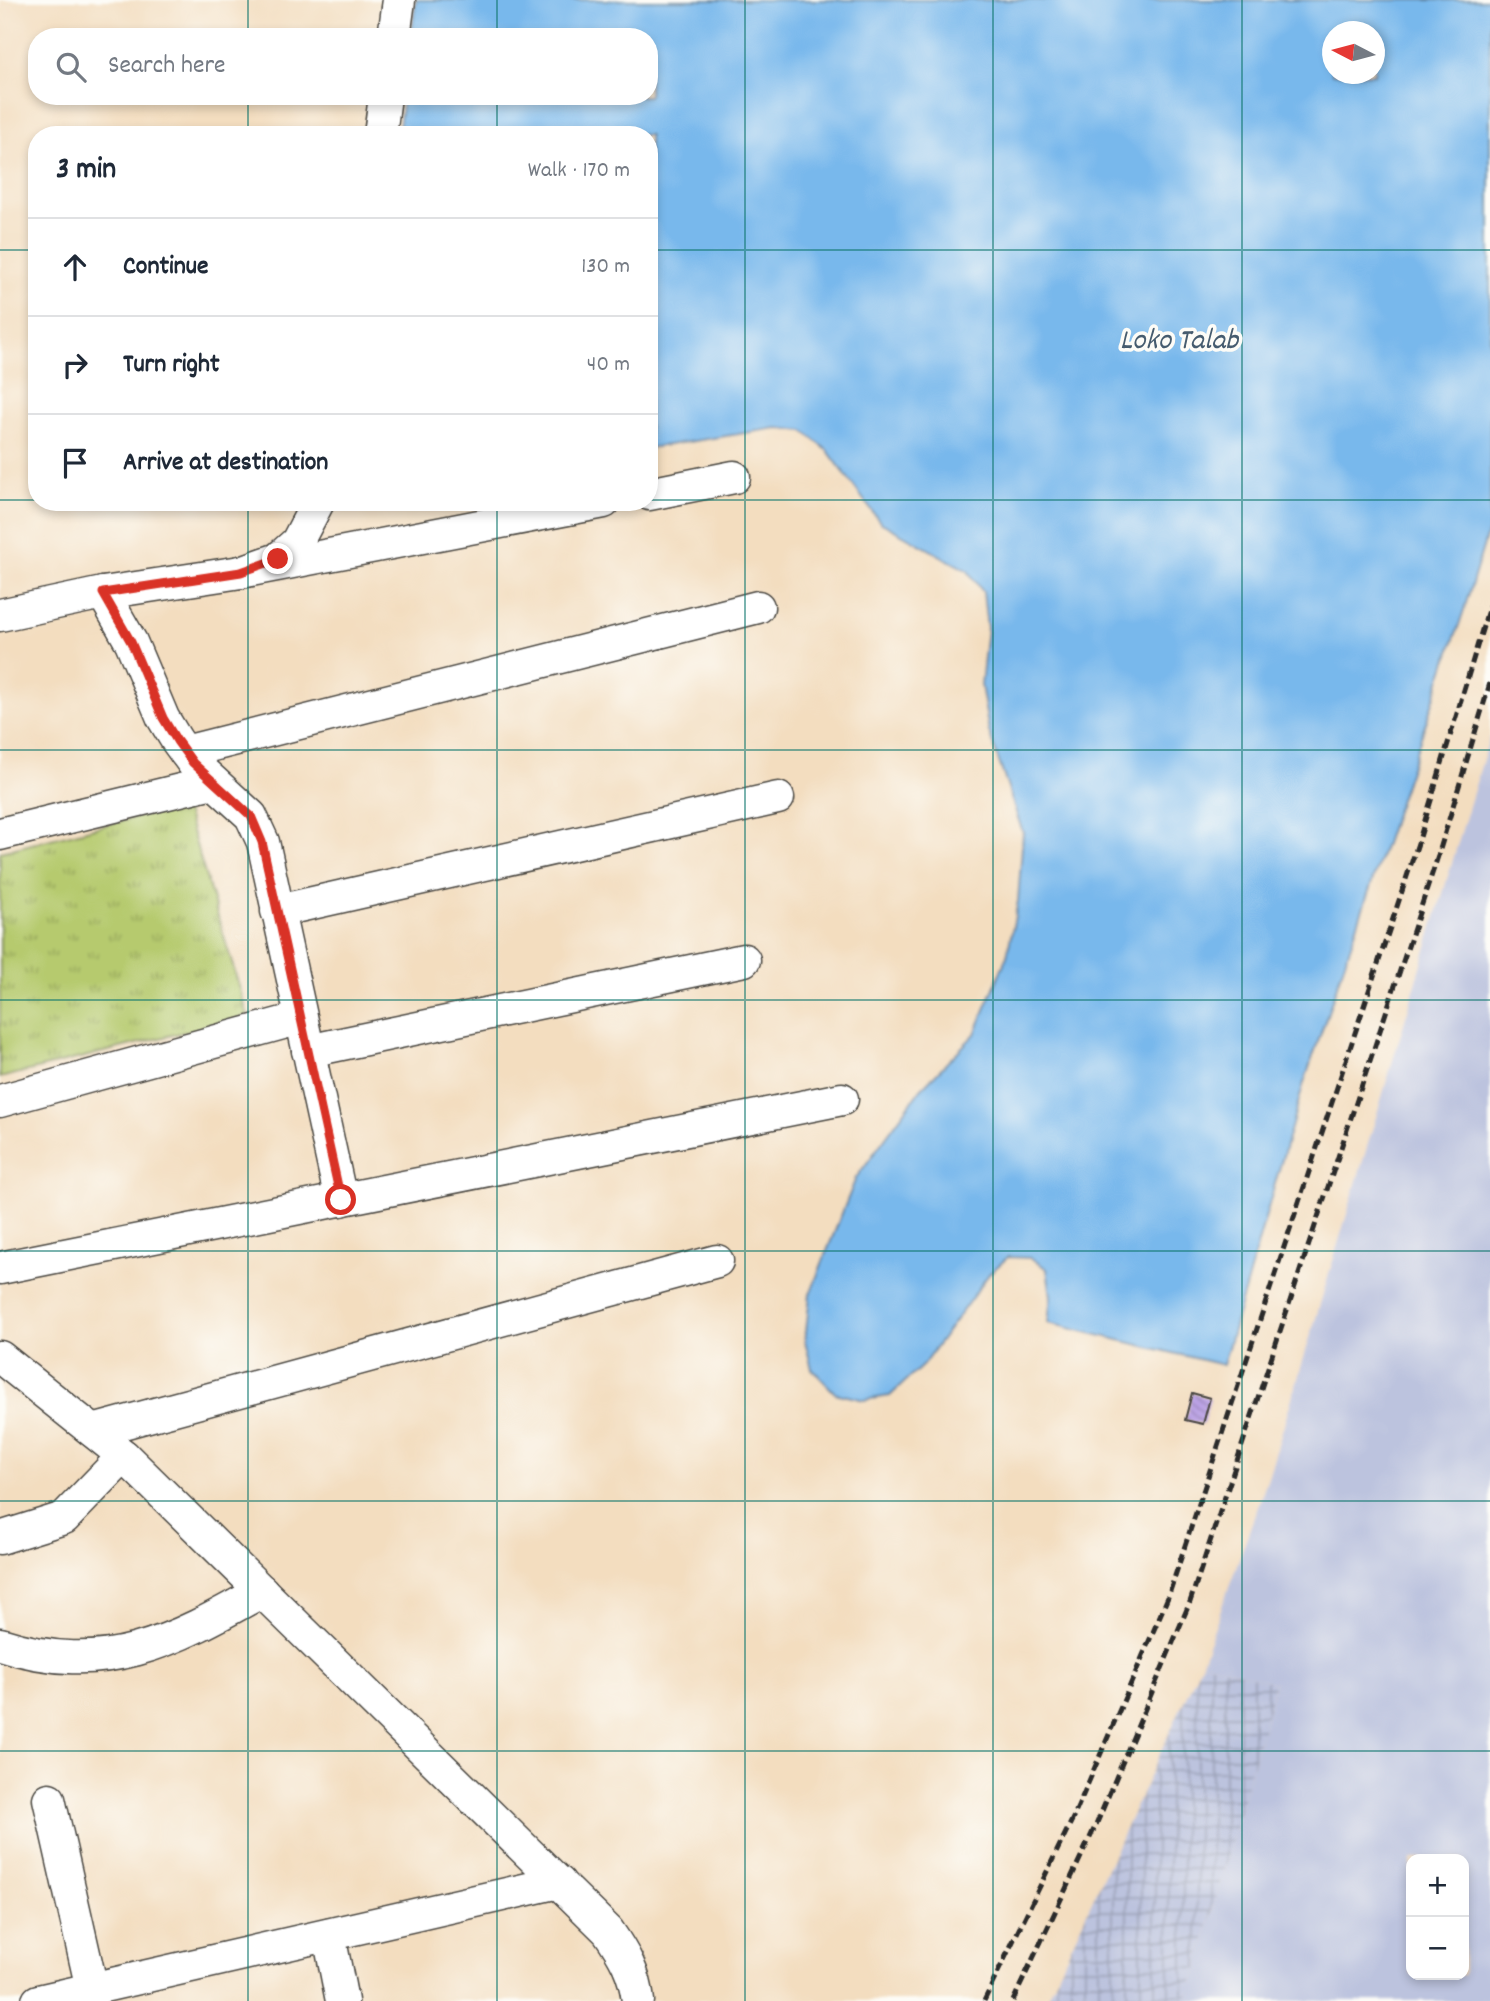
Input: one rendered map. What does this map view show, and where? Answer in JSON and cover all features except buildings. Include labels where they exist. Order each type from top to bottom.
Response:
[{"type":"street","points":[[395,28],[399,0]]},
{"type":"street","points":[[381,126],[384,105]]},
{"type":"street","points":[[658,492],[734,477]]},
{"type":"street","points":[[241,572],[278,559],[288,551],[297,542],[313,511]]},
{"type":"street","points":[[0,615],[103,593],[241,572],[557,511]]},
{"type":"street","points":[[103,593],[131,642],[163,718],[185,752],[251,816],[262,842],[341,1200]]},
{"type":"street","points":[[185,752],[758,607]]},
{"type":"street","points":[[0,834],[213,782]]},
{"type":"street","points":[[277,911],[778,797]]},
{"type":"street","points":[[308,1051],[744,960]]},
{"type":"street","points":[[0,1101],[301,1018]]},
{"type":"street","points":[[0,1268],[842,1099]]},
{"type":"street","points":[[93,1431],[718,1261]]},
{"type":"street","points":[[0,1357],[124,1456],[608,1931],[627,1958],[636,1980],[638,2001]]},
{"type":"street","points":[[0,1538],[64,1518],[124,1456]]},
{"type":"street","points":[[0,1644],[24,1652],[69,1660],[150,1647],[189,1633],[261,1591]]},
{"type":"street","points":[[49,1799],[92,1989]]},
{"type":"street","points":[[38,2001],[92,1989],[131,1990],[328,1935],[559,1882]]},
{"type":"street","points":[[328,1935],[342,2001]]},
{"type":"shaded area","points":[[1490,736],[1490,2001],[1188,2001],[1275,1683],[1202,1662],[1268,1478]]},
{"type":"shaded area","points":[[1202,1662],[1275,1683],[1188,2001],[1046,2001]]},
{"type":"green space","points":[[184,805],[248,1016],[0,1078],[0,852]]},
{"type":"water","name":"Loko Talab","points":[[416,0],[1490,0],[1490,524],[1463,613],[1303,1086],[1223,1365],[1048,1323],[1051,1296],[1047,1269],[1031,1258],[1008,1257],[989,1274],[923,1365],[890,1396],[864,1400],[835,1393],[812,1369],[805,1341],[810,1294],[856,1178],[921,1089],[975,1034],[1007,956],[1018,901],[1023,833],[989,732],[981,685],[987,628],[983,592],[968,571],[880,522],[828,451],[804,431],[777,428],[658,447],[658,126],[399,126],[402,105],[658,105],[658,28],[412,28]]},
{"type":"railway","points":[[984,2001],[1074,1816],[1168,1597],[1420,837],[1490,603]]},
{"type":"railway","points":[[1013,2001],[1096,1825],[1190,1602],[1438,856],[1490,683]]},
{"type":"route","points":[[278,559],[241,572],[103,593],[131,642],[163,718],[177,741],[193,763],[251,816],[262,842],[341,1200]]}]
